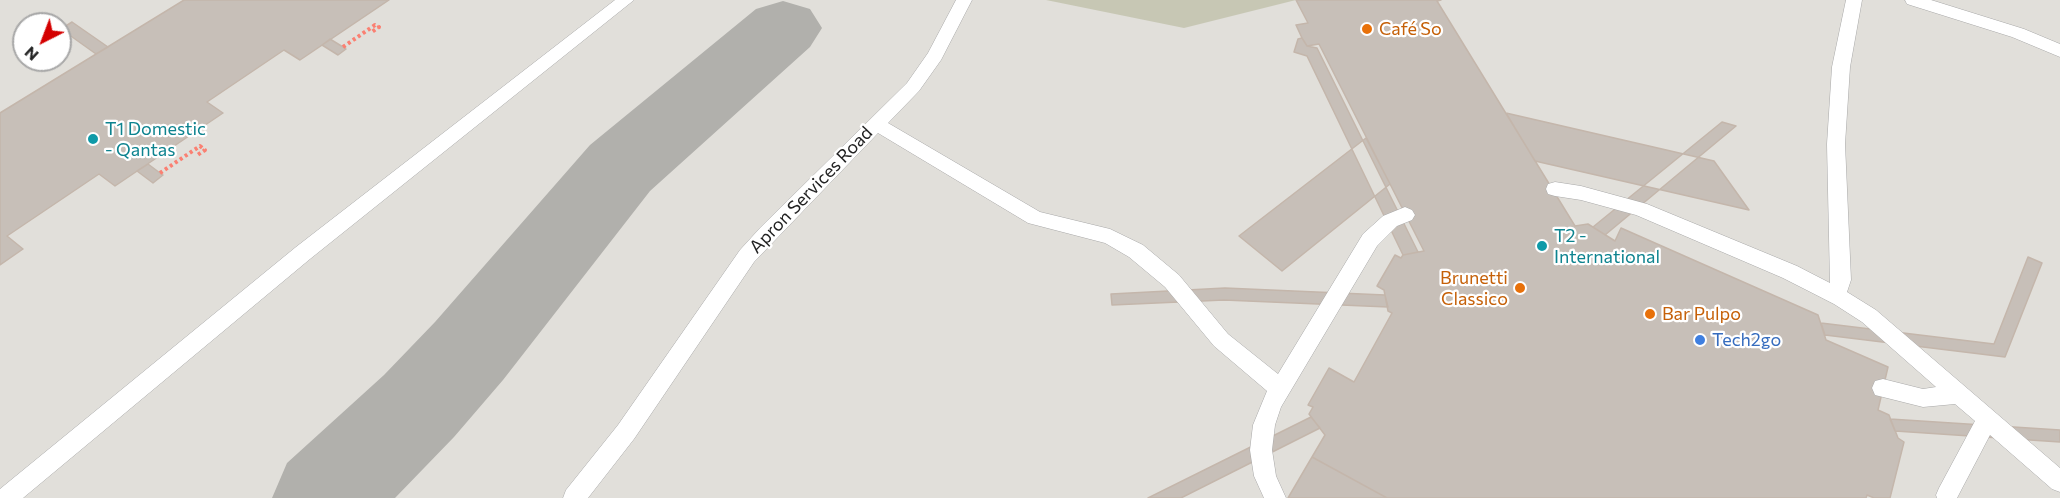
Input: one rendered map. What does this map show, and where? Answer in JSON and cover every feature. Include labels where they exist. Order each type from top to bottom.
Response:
[{"type":"lane","points":[[6,498],[303,253],[626,0]]},
{"type":"lane","name":"Apron Services Road","points":[[574,498],[626,432],[747,256],[768,232],[913,87],[934,56],[964,0]]},
{"type":"lane","points":[[1836,296],[1841,280],[1836,144],[1840,68],[1854,0]]},
{"type":"lane","points":[[1913,0],[2018,33],[2060,51]]},
{"type":"lane","points":[[876,124],[1035,218],[1110,237],[1136,251],[1172,281],[1221,340],[1280,389]]},
{"type":"lane","points":[[1555,189],[1640,208],[1790,272],[1836,296],[1869,316],[2060,482]]},
{"type":"lane","points":[[1275,498],[1265,476],[1261,450],[1264,425],[1280,389],[1370,240],[1390,221],[1405,214]]},
{"type":"lane","points":[[1883,388],[1923,398],[1959,394]]},
{"type":"lane","points":[[1947,495],[1987,419]]},
{"type":"path","points":[[343,47],[375,25],[380,27],[372,32]]},
{"type":"path","points":[[160,173],[200,146],[205,150],[196,156]]},
{"type":"shaded area","points":[[0,0],[2060,0],[2060,498],[0,498]]},
{"type":"shaded area","points":[[1046,0],[1296,0],[1184,28]]},
{"type":"building","name":"T1 Domestic - Qantas","points":[[184,0],[389,0],[300,60],[284,50],[207,102],[223,113],[115,186],[99,174],[7,236],[23,249],[0,265],[0,113],[67,72],[72,72],[72,69]]},
{"type":"building","name":"T2 - International","points":[[1296,0],[1441,0],[1437,1],[1575,226],[1588,224],[1615,241],[1621,228],[1818,315],[1826,340],[1888,367],[1878,410],[1889,415],[1898,438],[1904,442],[1890,498],[1874,498],[1867,495],[1866,498],[1387,498],[1312,457],[1325,435],[1309,414],[1313,407],[1308,405],[1329,368],[1354,382],[1392,313],[1388,311],[1384,290],[1377,286],[1395,255],[1401,258],[1403,255],[1424,251],[1319,44],[1307,46],[1302,38],[1296,25],[1308,23]]},
{"type":"building","points":[[72,22],[108,47],[96,54],[72,37]]},
{"type":"building","points":[[1302,38],[1307,46],[1317,48],[1418,252],[1403,255],[1307,56],[1294,52],[1298,39]]},
{"type":"building","points":[[330,39],[346,49],[338,55],[322,45]]},
{"type":"building","points":[[1506,113],[1714,161],[1749,210],[1535,161]]},
{"type":"building","points":[[1722,122],[1736,126],[1605,235],[1593,227]]},
{"type":"building","points":[[1366,138],[1390,184],[1282,271],[1239,236]]},
{"type":"building","points":[[148,164],[163,175],[153,183],[137,171]]},
{"type":"building","points":[[2028,257],[2042,263],[2005,357],[1825,335],[1821,323],[1994,344]]},
{"type":"building","points":[[1225,288],[1385,295],[1388,307],[1224,300],[1112,305],[1111,294]]},
{"type":"building","points":[[1311,417],[1320,428],[1181,498],[1148,498]]},
{"type":"building","points":[[1890,419],[2060,430],[2060,442],[1895,431]]},
{"type":"building","points":[[1312,457],[1387,498],[1288,498]]},
{"type":"taxiway","points":[[324,498],[419,406],[469,351],[620,168],[783,28]]},
{"type":"place","name":"Café So","points":[[1367,29]]},
{"type":"place","name":"T1 Domestic - Qantas","points":[[93,139]]},
{"type":"place","name":"T2 - International","points":[[1542,246]]},
{"type":"place","name":"Brunetti Classico","points":[[1520,288]]},
{"type":"place","name":"Bar Pulpo","points":[[1650,314]]},
{"type":"place","name":"Tech2go","points":[[1700,340]]}]
